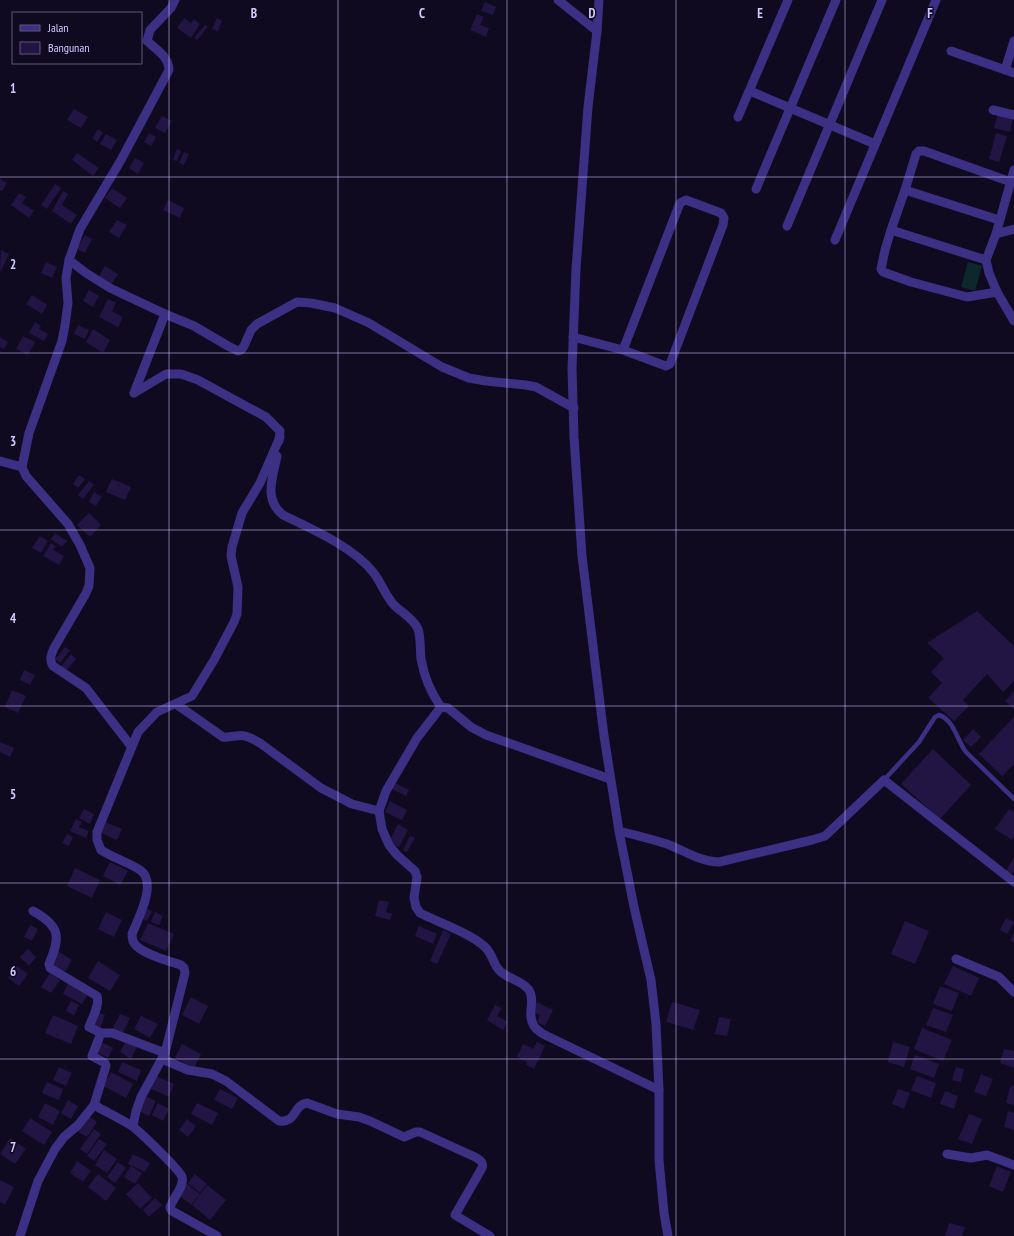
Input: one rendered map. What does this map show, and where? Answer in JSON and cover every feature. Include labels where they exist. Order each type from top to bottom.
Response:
[{"type":"street","points":[[131,746],[86,688],[53,666],[51,663],[51,656],[54,648],[89,586],[90,568],[80,545],[68,524],[26,476],[22,466],[29,433],[62,341],[68,303],[66,278],[69,260],[80,229],[121,160],[169,70],[169,63],[166,58],[148,41],[148,35],[150,30],[170,8],[175,0]]},
{"type":"street","points":[[558,0],[597,31]]},
{"type":"street","points":[[599,0],[582,168],[572,369],[574,437],[582,556],[610,779],[634,907],[651,980],[656,1024],[659,1090],[659,1160],[664,1213],[668,1236]]},
{"type":"street","points":[[738,117],[788,0]]},
{"type":"street","points":[[756,189],[836,0]]},
{"type":"street","points":[[787,226],[882,0]]},
{"type":"street","points":[[835,240],[936,0]]},
{"type":"street","points":[[951,51],[1010,71],[1014,41]]},
{"type":"street","points":[[750,91],[875,144]]},
{"type":"street","points":[[993,110],[1014,115]]},
{"type":"street","points":[[997,292],[967,297],[911,282],[883,272],[881,269],[916,154],[919,151],[924,151],[1013,181]]},
{"type":"street","points":[[1014,170],[1013,181],[986,260],[989,273],[997,292],[1014,321]]},
{"type":"street","points":[[905,190],[999,220]]},
{"type":"street","points":[[573,337],[623,350],[666,366],[670,364],[723,224],[724,218],[721,213],[686,200],[680,203],[623,350]]},
{"type":"street","points":[[996,234],[1014,229]]},
{"type":"street","points":[[892,230],[986,260]]},
{"type":"street","points":[[69,260],[86,274],[110,288],[194,326],[238,351],[244,346],[251,330],[257,324],[282,309],[297,302],[321,304],[335,308],[369,323],[442,367],[469,378],[486,382],[536,387],[574,408]]},
{"type":"street","points":[[165,314],[134,393],[166,374],[181,374],[198,380],[266,417],[280,431],[271,482],[272,501],[277,510],[283,515],[337,543],[359,558],[373,572],[393,604],[413,622],[418,629],[421,661],[434,698],[441,707],[448,708],[471,727],[486,735],[610,779]]},
{"type":"street","points":[[133,1126],[136,1111],[164,1056],[185,973],[184,968],[181,966],[142,950],[134,944],[132,934],[148,888],[146,878],[142,871],[101,850],[97,840],[97,832],[138,732],[157,712],[192,696],[197,690],[234,622],[237,614],[238,586],[231,556],[232,547],[242,513],[260,483],[280,437]]},
{"type":"street","points":[[0,460],[22,466]]},
{"type":"street","points":[[176,704],[227,738],[242,735],[250,737],[321,788],[352,804],[379,811]]},
{"type":"street","points":[[441,707],[413,745],[386,791],[379,811],[382,829],[389,845],[397,855],[415,871],[417,877],[414,898],[416,907],[420,913],[473,938],[485,947],[491,955],[497,968],[501,972],[529,990],[531,995],[531,1020],[534,1027],[543,1034],[659,1090]]},
{"type":"street","points":[[619,831],[667,844],[706,860],[719,862],[825,836],[884,780],[1014,882]]},
{"type":"street","points":[[33,910],[51,923],[57,937],[57,944],[49,964],[50,968],[97,996],[98,1002],[89,1027],[100,1033],[112,1033],[164,1056],[188,1070],[212,1074],[226,1081],[279,1121],[284,1122],[290,1120],[304,1103],[307,1103],[338,1114],[359,1117],[404,1137],[420,1132],[475,1157],[481,1161],[483,1165],[482,1168],[455,1215],[490,1236]]},
{"type":"street","points":[[956,959],[1000,977],[1014,992]]},
{"type":"street","points":[[20,1236],[38,1181],[55,1149],[64,1137],[78,1125],[94,1105],[106,1066],[105,1063],[92,1056],[100,1033]]},
{"type":"street","points":[[94,1105],[133,1126],[170,1162],[182,1176],[182,1183],[170,1204],[170,1208],[172,1211],[217,1236]]},
{"type":"street","points":[[947,1154],[971,1158],[987,1155],[1014,1165]]},
{"type":"lane","points":[[884,780],[919,742],[935,716],[939,715],[951,724],[960,744],[966,752],[1014,799]]},
{"type":"green space","points":[[968,262],[982,266],[975,291],[961,287]]},
{"type":"building","points":[[485,2],[496,7],[493,15],[481,11]]},
{"type":"building","points":[[477,14],[484,17],[480,25],[489,28],[486,37],[470,30]]},
{"type":"building","points":[[184,18],[191,23],[194,19],[200,24],[191,38],[177,28]]},
{"type":"building","points":[[217,18],[222,21],[218,31],[212,29]]},
{"type":"building","points":[[205,25],[208,27],[197,40],[194,38]]},
{"type":"building","points":[[74,109],[88,117],[81,128],[67,120]]},
{"type":"building","points":[[998,113],[1013,117],[1010,132],[994,128]]},
{"type":"building","points":[[162,116],[172,121],[165,133],[155,128]]},
{"type":"building","points":[[98,129],[103,133],[97,142],[92,138]]},
{"type":"building","points":[[149,133],[156,137],[151,146],[144,142]]},
{"type":"building","points":[[996,133],[1007,136],[999,162],[989,159]]},
{"type":"building","points":[[106,134],[117,140],[111,150],[100,144]]},
{"type":"building","points":[[177,149],[181,151],[177,161],[173,160]]},
{"type":"building","points":[[184,152],[189,154],[184,165],[179,163]]},
{"type":"building","points":[[77,153],[99,168],[93,176],[72,160]]},
{"type":"building","points":[[135,158],[144,163],[138,174],[129,168]]},
{"type":"building","points":[[0,179],[7,183],[2,191],[0,190]]},
{"type":"building","points":[[55,184],[61,188],[47,209],[41,205]]},
{"type":"building","points":[[112,188],[127,198],[120,208],[105,198]]},
{"type":"building","points":[[63,191],[68,194],[62,205],[77,215],[71,224],[52,211]]},
{"type":"building","points":[[19,193],[26,197],[22,203],[34,211],[29,218],[11,205]]},
{"type":"building","points":[[168,200],[184,208],[180,218],[163,210]]},
{"type":"building","points":[[117,220],[127,225],[119,238],[109,232]]},
{"type":"building","points":[[85,235],[92,239],[85,253],[77,249]]},
{"type":"building","points":[[1,250],[9,254],[1,271],[0,270]]},
{"type":"building","points":[[46,262],[57,267],[52,278],[41,273]]},
{"type":"building","points":[[105,266],[118,274],[111,285],[98,278]]},
{"type":"building","points":[[89,290],[99,296],[93,307],[83,301]]},
{"type":"building","points":[[32,295],[47,305],[42,314],[26,304]]},
{"type":"building","points":[[108,299],[116,303],[112,311],[123,317],[118,327],[99,317]]},
{"type":"building","points":[[35,322],[41,326],[39,329],[48,334],[44,341],[29,333]]},
{"type":"building","points":[[78,325],[89,330],[85,339],[74,334]]},
{"type":"building","points":[[93,329],[110,340],[103,353],[86,342]]},
{"type":"building","points":[[23,336],[35,342],[28,355],[16,349]]},
{"type":"building","points":[[0,337],[8,342],[4,349],[0,347]]},
{"type":"building","points":[[79,475],[85,479],[78,488],[73,484]]},
{"type":"building","points":[[112,479],[131,487],[125,500],[106,492]]},
{"type":"building","points":[[89,481],[94,485],[83,499],[78,495]]},
{"type":"building","points":[[94,492],[102,497],[96,506],[89,502]]},
{"type":"building","points":[[89,513],[101,525],[90,537],[77,525]]},
{"type":"building","points":[[55,533],[67,541],[62,547],[51,539]]},
{"type":"building","points":[[40,536],[48,541],[41,553],[32,548]]},
{"type":"building","points":[[51,543],[56,546],[53,550],[64,556],[59,565],[43,556]]},
{"type":"building","points":[[977,611],[1014,646],[1014,681],[1003,692],[987,674],[963,700],[969,706],[954,721],[928,698],[942,683],[931,672],[944,658],[927,643]]},
{"type":"building","points":[[65,647],[70,650],[60,663],[55,659]]},
{"type":"building","points":[[71,654],[76,659],[66,671],[61,667]]},
{"type":"building","points":[[24,670],[35,675],[30,685],[20,680]]},
{"type":"building","points":[[12,690],[26,696],[18,713],[5,707]]},
{"type":"building","points":[[1014,691],[1014,709],[1005,701]]},
{"type":"building","points":[[1014,717],[1014,764],[1002,776],[979,754]]},
{"type":"building","points":[[973,729],[981,737],[971,747],[963,740]]},
{"type":"building","points":[[0,742],[14,748],[10,757],[0,752]]},
{"type":"building","points":[[933,749],[971,785],[940,819],[901,784]]},
{"type":"building","points":[[395,783],[409,790],[406,796],[392,789]]},
{"type":"building","points":[[390,801],[407,810],[402,820],[385,812]]},
{"type":"building","points":[[84,809],[94,814],[90,824],[79,818]]},
{"type":"building","points":[[1009,809],[1014,812],[1014,837],[1012,840],[995,829]]},
{"type":"building","points":[[76,819],[82,822],[79,827],[89,831],[86,838],[70,831]]},
{"type":"building","points":[[105,822],[122,829],[117,840],[101,833]]},
{"type":"building","points":[[398,824],[408,830],[399,847],[389,841]]},
{"type":"building","points":[[67,834],[73,837],[69,846],[62,843]]},
{"type":"building","points":[[410,836],[415,838],[407,852],[403,850]]},
{"type":"building","points":[[1014,857],[1014,871],[1010,876],[1005,873]]},
{"type":"building","points":[[110,862],[128,871],[120,885],[103,876]]},
{"type":"building","points":[[75,868],[100,880],[92,898],[67,886]]},
{"type":"building","points":[[379,900],[389,902],[386,912],[392,914],[390,920],[375,916]]},
{"type":"building","points":[[146,908],[152,911],[147,921],[141,918]]},
{"type":"building","points":[[106,912],[122,920],[114,937],[98,929]]},
{"type":"building","points":[[155,912],[163,916],[159,925],[151,922]]},
{"type":"building","points":[[1006,918],[1014,922],[1007,934],[1000,930]]},
{"type":"building","points":[[905,921],[929,931],[915,964],[891,954]]},
{"type":"building","points":[[148,923],[174,934],[166,951],[140,940]]},
{"type":"building","points":[[30,925],[38,929],[32,941],[24,937]]},
{"type":"building","points":[[419,926],[437,934],[433,944],[415,936]]},
{"type":"building","points":[[443,930],[451,934],[437,964],[430,961]]},
{"type":"building","points":[[1014,933],[1014,943],[1010,940]]},
{"type":"building","points":[[28,949],[36,957],[29,966],[20,957]]},
{"type":"building","points":[[58,951],[72,960],[65,972],[51,964]]},
{"type":"building","points":[[98,961],[120,975],[110,991],[88,978]]},
{"type":"building","points":[[17,966],[28,974],[19,986],[8,978]]},
{"type":"building","points":[[953,966],[979,978],[971,996],[944,984]]},
{"type":"building","points":[[50,973],[60,980],[51,993],[41,987]]},
{"type":"building","points":[[68,983],[88,994],[82,1004],[63,994]]},
{"type":"building","points":[[940,986],[959,993],[952,1011],[933,1004]]},
{"type":"building","points":[[191,997],[208,1006],[199,1024],[182,1015]]},
{"type":"building","points":[[71,1001],[79,1005],[74,1015],[66,1011]]},
{"type":"building","points":[[537,1002],[553,1010],[545,1026],[537,1022],[540,1015],[532,1011]]},
{"type":"building","points":[[672,1002],[700,1010],[693,1030],[666,1022]]},
{"type":"building","points":[[495,1005],[502,1008],[497,1016],[508,1022],[503,1030],[487,1020]]},
{"type":"building","points":[[933,1008],[953,1015],[946,1032],[926,1025]]},
{"type":"building","points":[[97,1012],[105,1015],[100,1028],[91,1024]]},
{"type":"building","points":[[120,1014],[130,1018],[122,1035],[112,1030]]},
{"type":"building","points":[[53,1015],[78,1026],[71,1044],[45,1033]]},
{"type":"building","points":[[141,1016],[158,1024],[150,1038],[134,1029]]},
{"type":"building","points":[[719,1017],[731,1019],[727,1036],[715,1034]]},
{"type":"building","points":[[922,1028],[952,1040],[943,1061],[914,1049]]},
{"type":"building","points":[[100,1041],[113,1048],[108,1058],[95,1052]]},
{"type":"building","points":[[126,1041],[137,1047],[131,1059],[120,1052]]},
{"type":"building","points":[[537,1042],[545,1046],[534,1069],[526,1065],[527,1062],[517,1057],[523,1044],[533,1049]]},
{"type":"building","points":[[893,1042],[910,1047],[904,1067],[888,1062]]},
{"type":"building","points":[[182,1044],[201,1054],[194,1068],[175,1058]]},
{"type":"building","points":[[1004,1049],[1014,1051],[1014,1068],[1000,1063]]},
{"type":"building","points":[[915,1055],[939,1064],[934,1078],[910,1069]]},
{"type":"building","points":[[122,1062],[141,1070],[137,1081],[118,1072]]},
{"type":"building","points":[[59,1067],[72,1073],[66,1086],[53,1080]]},
{"type":"building","points":[[956,1067],[964,1069],[961,1082],[952,1080]]},
{"type":"building","points":[[111,1072],[133,1084],[126,1098],[103,1086]]},
{"type":"building","points":[[981,1074],[993,1079],[986,1096],[974,1092]]},
{"type":"building","points":[[156,1076],[174,1084],[169,1097],[151,1089]]},
{"type":"building","points":[[917,1076],[936,1083],[931,1098],[911,1090]]},
{"type":"building","points":[[47,1082],[63,1089],[59,1100],[42,1093]]},
{"type":"building","points":[[1012,1085],[1014,1086],[1014,1105],[1006,1103],[1010,1086],[1012,1087]]},
{"type":"building","points":[[220,1089],[238,1098],[232,1109],[214,1100]]},
{"type":"building","points":[[898,1089],[910,1093],[904,1109],[892,1104]]},
{"type":"building","points":[[945,1091],[958,1096],[954,1109],[940,1104]]},
{"type":"building","points":[[145,1096],[156,1101],[149,1116],[138,1111]]},
{"type":"building","points":[[68,1100],[78,1106],[71,1119],[61,1113]]},
{"type":"building","points":[[45,1103],[60,1111],[53,1125],[38,1117]]},
{"type":"building","points":[[158,1103],[169,1109],[163,1121],[152,1115]]},
{"type":"building","points":[[197,1103],[218,1113],[212,1125],[191,1114]]},
{"type":"building","points":[[1008,1111],[1014,1113],[1014,1130],[1004,1127]]},
{"type":"building","points":[[969,1114],[982,1119],[972,1144],[958,1139]]},
{"type":"building","points":[[87,1115],[97,1122],[87,1137],[77,1131]]},
{"type":"building","points":[[30,1118],[52,1132],[44,1145],[22,1131]]},
{"type":"building","points":[[187,1119],[196,1126],[188,1137],[179,1130]]},
{"type":"building","points":[[94,1129],[101,1134],[87,1154],[80,1149]]},
{"type":"building","points":[[10,1138],[26,1149],[15,1164],[0,1154]]},
{"type":"building","points":[[99,1139],[107,1144],[94,1161],[87,1156]]},
{"type":"building","points":[[104,1150],[117,1159],[107,1173],[95,1165]]},
{"type":"building","points":[[133,1154],[150,1163],[145,1172],[128,1164]]},
{"type":"building","points":[[77,1161],[91,1171],[83,1182],[70,1173]]},
{"type":"building","points":[[118,1162],[126,1168],[115,1183],[107,1177]]},
{"type":"building","points":[[131,1166],[142,1173],[135,1184],[124,1177]]},
{"type":"building","points":[[997,1166],[1011,1172],[1003,1192],[989,1186]]},
{"type":"building","points":[[98,1174],[116,1188],[106,1201],[88,1187]]},
{"type":"building","points":[[195,1174],[207,1184],[200,1193],[188,1183]]},
{"type":"building","points":[[0,1180],[14,1187],[5,1205],[0,1202]]},
{"type":"building","points":[[138,1183],[152,1198],[140,1209],[126,1194]]},
{"type":"building","points":[[187,1184],[200,1194],[191,1205],[179,1195]]},
{"type":"building","points":[[207,1185],[226,1200],[210,1220],[192,1205]]},
{"type":"building","points":[[155,1198],[162,1205],[149,1217],[143,1210]]},
{"type":"building","points":[[949,1223],[965,1227],[962,1236],[945,1236]]}]
